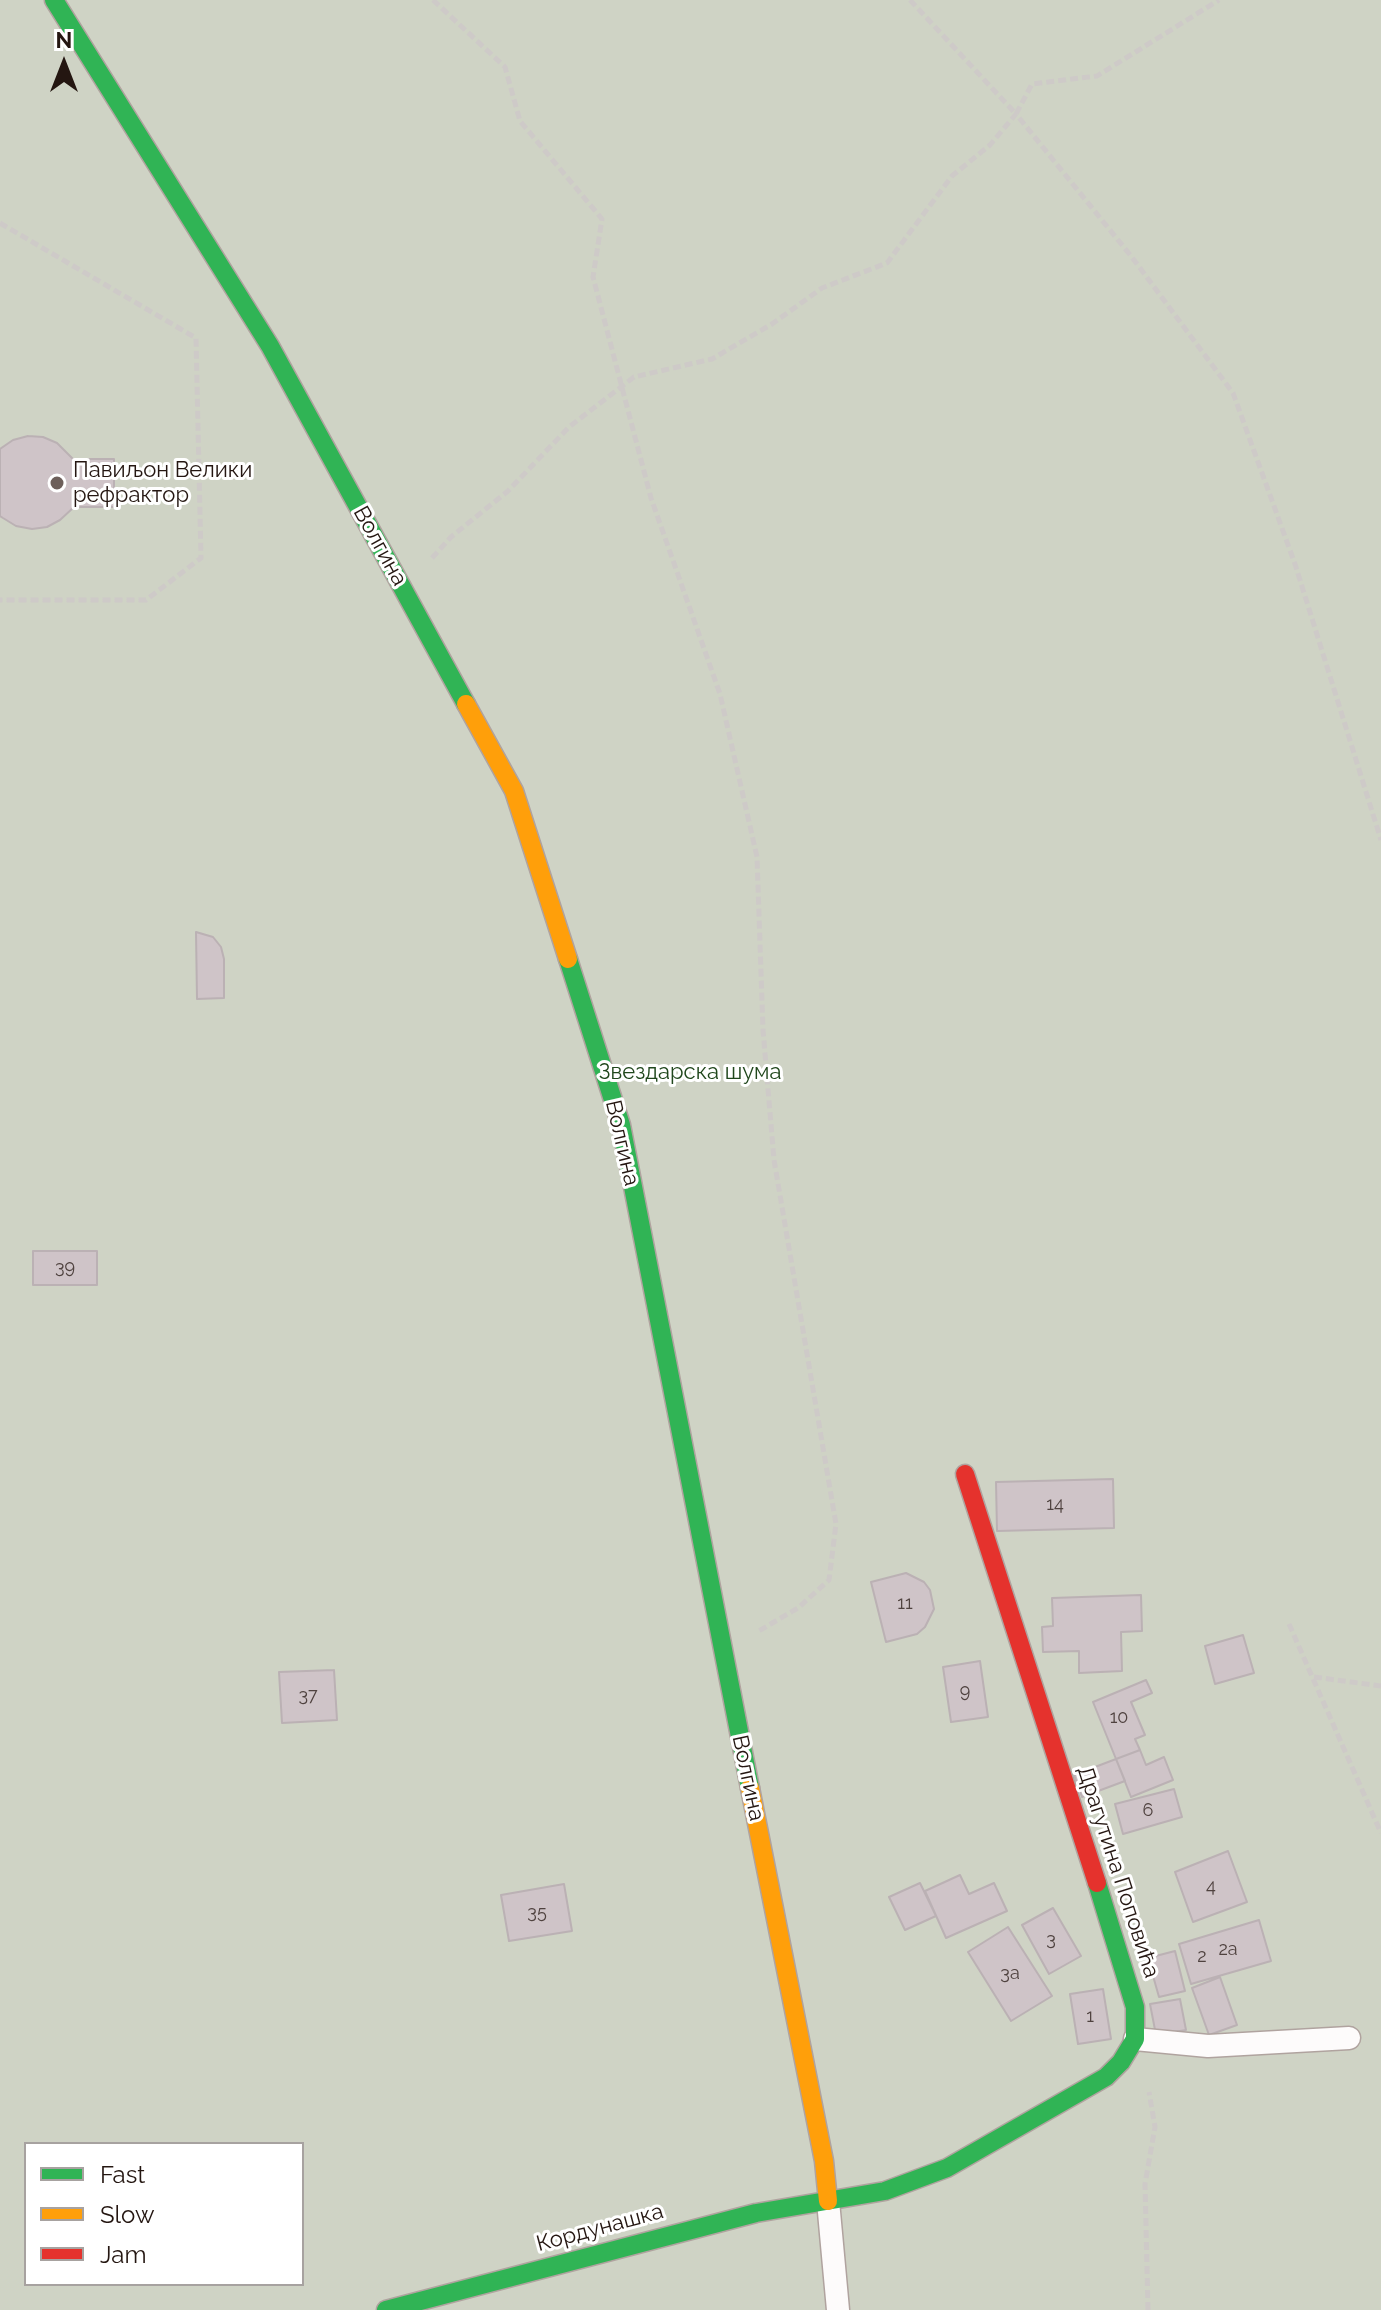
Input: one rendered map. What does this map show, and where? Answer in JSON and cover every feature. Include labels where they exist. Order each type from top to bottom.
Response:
[{"type":"street","name":"Волгина","points":[[54,0],[270,346],[514,791],[621,1125],[720,1640],[797,2018],[824,2161],[828,2201]]},
{"type":"street","name":"Драгутина Поповића","points":[[965,1474],[1127,1975],[1135,2007],[1135,2039]]},
{"type":"street","points":[[828,2201],[885,2191],[947,2168],[1106,2077],[1121,2062],[1135,2039]]},
{"type":"street","name":"Кордунашка","points":[[386,2310],[756,2213],[828,2201]]},
{"type":"lane","points":[[1135,2039],[1208,2046],[1349,2038]]},
{"type":"lane","name":"Волгина","points":[[828,2201],[838,2310]]},
{"type":"path","points":[[433,0],[505,67],[520,121],[602,219],[593,277],[651,498],[720,694],[757,857],[763,1030],[774,1160],[836,1524],[829,1580],[798,1608],[752,1635],[720,1640]]},
{"type":"path","points":[[910,0],[1016,114],[1131,256],[1233,393],[1295,564],[1381,840]]},
{"type":"path","points":[[404,590],[451,537],[508,491],[569,427],[634,377],[712,359],[772,324],[822,288],[887,263],[952,176],[990,145],[1016,114],[1032,84],[1097,76],[1219,0]]},
{"type":"path","points":[[0,223],[196,338],[201,558],[146,600],[0,600]]},
{"type":"path","points":[[1289,1624],[1381,1833]]},
{"type":"path","points":[[1313,1677],[1381,1686]]},
{"type":"path","points":[[1135,2039],[1147,2080],[1155,2127],[1145,2184],[1148,2310]]},
{"type":"green space","name":"Звездарска шума","points":[[0,0],[1381,0],[1381,2310],[0,2310]]},
{"type":"building","name":"Павиљон Велики рефрактор","points":[[28,436],[43,437],[57,443],[73,459],[114,459],[114,507],[74,507],[47,527],[32,529],[16,526],[0,516],[0,449],[13,440]]},
{"type":"building","points":[[196,932],[213,937],[221,947],[224,998],[197,999]]},
{"type":"building","points":[[33,1251],[97,1251],[97,1285],[33,1285]]},
{"type":"building","points":[[1113,1479],[1114,1528],[997,1531],[996,1482]]},
{"type":"building","points":[[906,1573],[924,1582],[930,1590],[934,1609],[925,1627],[917,1634],[886,1642],[871,1582]]},
{"type":"building","points":[[1141,1595],[1142,1631],[1121,1632],[1122,1671],[1079,1673],[1079,1651],[1043,1652],[1042,1627],[1053,1626],[1052,1598]]},
{"type":"building","points":[[1243,1635],[1254,1673],[1215,1684],[1205,1646]]},
{"type":"building","points":[[980,1661],[988,1717],[951,1722],[943,1667]]},
{"type":"building","points":[[334,1670],[337,1720],[282,1723],[279,1672]]},
{"type":"building","points":[[1146,1680],[1152,1693],[1131,1702],[1145,1735],[1135,1739],[1140,1750],[1116,1759],[1093,1702]]},
{"type":"building","points":[[1140,1750],[1146,1765],[1164,1757],[1173,1780],[1131,1797],[1116,1759]]},
{"type":"building","points":[[1116,1759],[1125,1781],[1082,1797],[1074,1775]]},
{"type":"building","points":[[1174,1789],[1182,1817],[1123,1834],[1115,1804]]},
{"type":"building","points":[[1228,1851],[1247,1902],[1193,1922],[1175,1872]]},
{"type":"building","points":[[960,1875],[969,1894],[994,1883],[1007,1911],[946,1938],[925,1891]]},
{"type":"building","points":[[920,1883],[936,1916],[905,1930],[889,1897]]},
{"type":"building","points":[[564,1884],[572,1931],[509,1941],[501,1895]]},
{"type":"building","points":[[1053,1908],[1081,1956],[1049,1974],[1022,1925]]},
{"type":"building","points":[[1259,1920],[1271,1961],[1191,1984],[1179,1944]]},
{"type":"building","points":[[1008,1927],[1052,1996],[1011,2021],[968,1952]]},
{"type":"building","points":[[1175,1951],[1185,1991],[1159,1997],[1148,1958]]},
{"type":"building","points":[[1220,1977],[1237,2025],[1209,2035],[1192,1988]]},
{"type":"building","points":[[1103,1989],[1111,2039],[1078,2044],[1070,1994]]},
{"type":"building","points":[[1180,1999],[1186,2030],[1156,2035],[1150,2004]]},
{"type":"traffic: fast","points":[[54,0],[270,346],[466,704]]},
{"type":"traffic: fast","points":[[568,959],[621,1125],[750,1788]]},
{"type":"traffic: fast","points":[[386,2310],[756,2213],[885,2191],[947,2168],[1106,2077],[1121,2062],[1135,2039],[1135,2007],[1097,1883]]},
{"type":"traffic: slow","points":[[466,704],[514,791],[568,959]]},
{"type":"traffic: slow","points":[[750,1788],[824,2161],[828,2201]]},
{"type":"traffic: jam","points":[[965,1474],[1097,1883]]},
{"type":"place","name":"Павиљон Велики рефрактор","points":[[57,483]]}]
